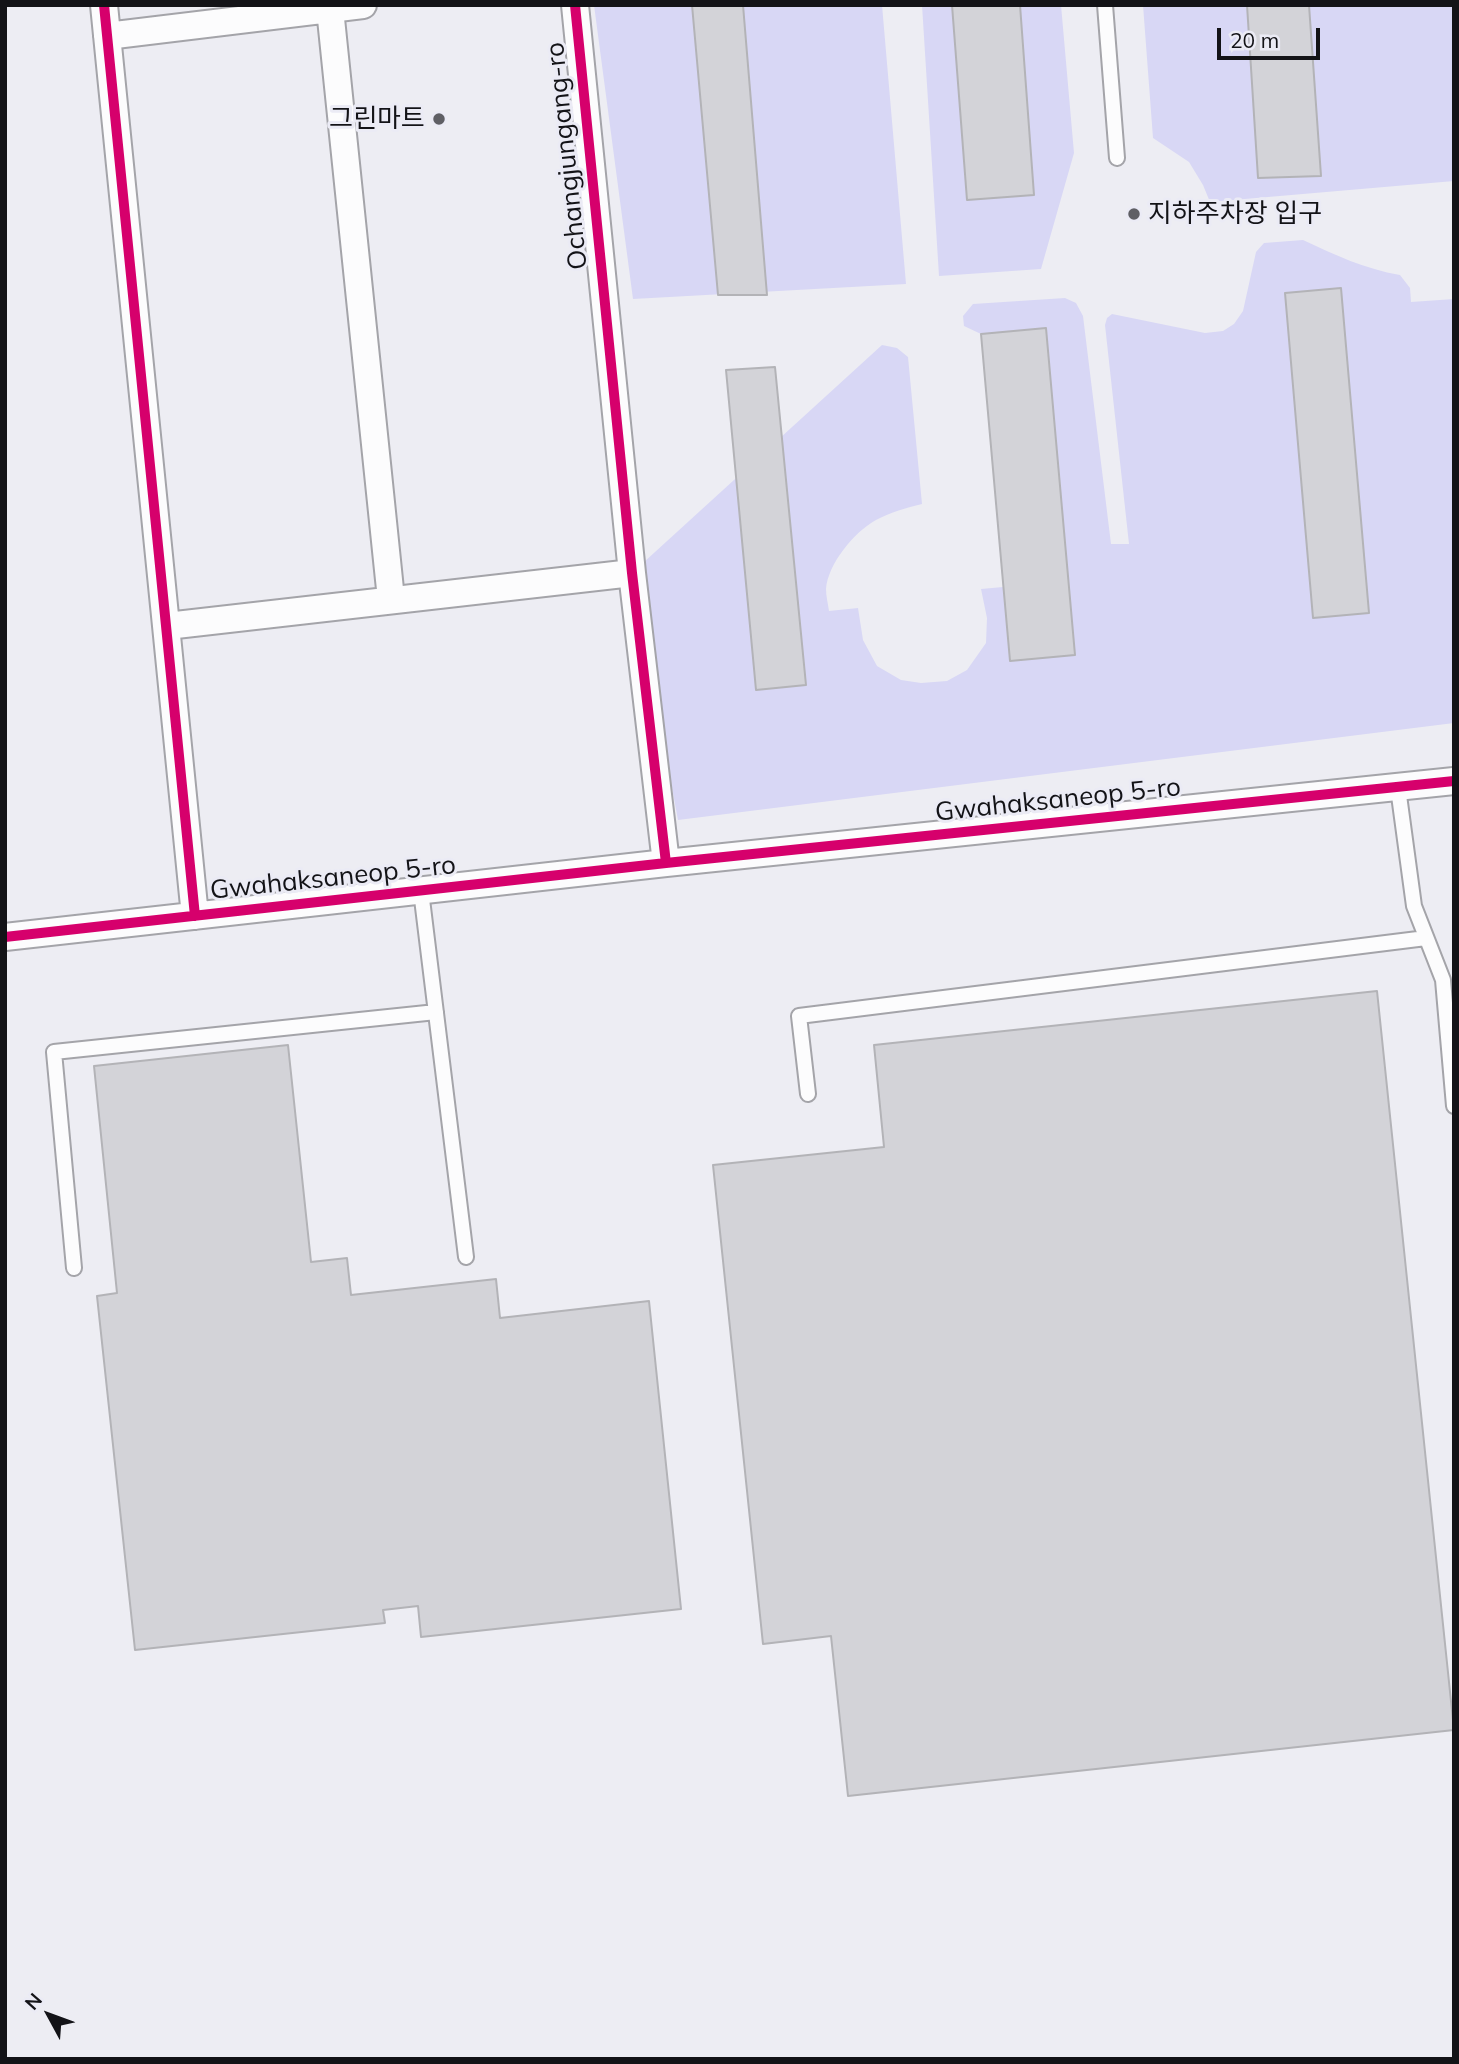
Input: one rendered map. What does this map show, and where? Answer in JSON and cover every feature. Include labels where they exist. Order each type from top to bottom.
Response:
[{"type":"street","points":[[104,5],[195,916]]},
{"type":"street","points":[[107,36],[363,5]]},
{"type":"street","name":"Ochangjungang-ro","points":[[575,5],[632,573]]},
{"type":"street","points":[[330,9],[391,599]]},
{"type":"street","points":[[167,626],[632,573],[666,863]]},
{"type":"street","name":"Gwahaksaneop 5-ro","points":[[5,937],[666,863],[1454,782]]},
{"type":"lane","points":[[1105,5],[1117,158]]},
{"type":"lane","points":[[1398,788],[1414,906],[1443,980],[1454,1106]]},
{"type":"lane","points":[[421,891],[466,1258]]},
{"type":"lane","points":[[808,1094],[799,1016],[1426,938]]},
{"type":"lane","points":[[74,1268],[54,1052],[436,1012]]},
{"type":"shaded area","points":[[594,5],[882,5],[906,284],[633,299]]},
{"type":"shaded area","points":[[922,5],[1061,5],[1074,153],[1041,269],[939,276]]},
{"type":"shaded area","points":[[1143,5],[1454,5],[1454,181],[1210,202],[1189,162],[1153,138]]},
{"type":"shaded area","points":[[1303,240],[1362,265],[1400,275],[1410,288],[1411,302],[1454,299],[1454,723],[678,820],[632,573],[882,345],[897,348],[908,357],[922,504],[882,517],[868,525],[851,541],[837,559],[828,579],[826,589],[829,611],[858,608],[863,640],[877,666],[901,680],[921,683],[947,681],[967,670],[986,643],[987,618],[981,589],[1003,587],[981,334],[964,326],[963,316],[973,304],[1065,298],[1076,303],[1083,316],[1111,544],[1129,544],[1105,325],[1107,318],[1112,314],[1205,333],[1223,331],[1234,324],[1243,311],[1256,252],[1264,243]]},
{"type":"building","points":[[692,5],[743,5],[767,295],[718,295]]},
{"type":"building","points":[[952,5],[1020,5],[1034,195],[967,200]]},
{"type":"building","points":[[1247,5],[1309,5],[1321,176],[1258,178]]},
{"type":"building","points":[[1341,288],[1369,613],[1313,618],[1285,293]]},
{"type":"building","points":[[1046,328],[1075,655],[1010,661],[981,334]]},
{"type":"building","points":[[775,367],[806,685],[756,690],[726,370]]},
{"type":"building","points":[[1377,991],[1454,1730],[848,1796],[831,1636],[763,1644],[713,1165],[884,1147],[874,1045]]},
{"type":"building","points":[[288,1045],[311,1262],[347,1258],[351,1295],[496,1279],[500,1318],[649,1301],[681,1609],[421,1637],[418,1606],[383,1610],[385,1623],[135,1650],[97,1296],[117,1293],[94,1066]]},
{"type":"cycle path","points":[[104,5],[195,916]]},
{"type":"cycle path","points":[[575,5],[632,573],[666,863]]},
{"type":"cycle path","points":[[5,937],[666,863],[1454,781]]},
{"type":"place","name":"그린마트","points":[[439,119]]},
{"type":"place","name":"지하주차장 입구","points":[[1134,214]]}]
